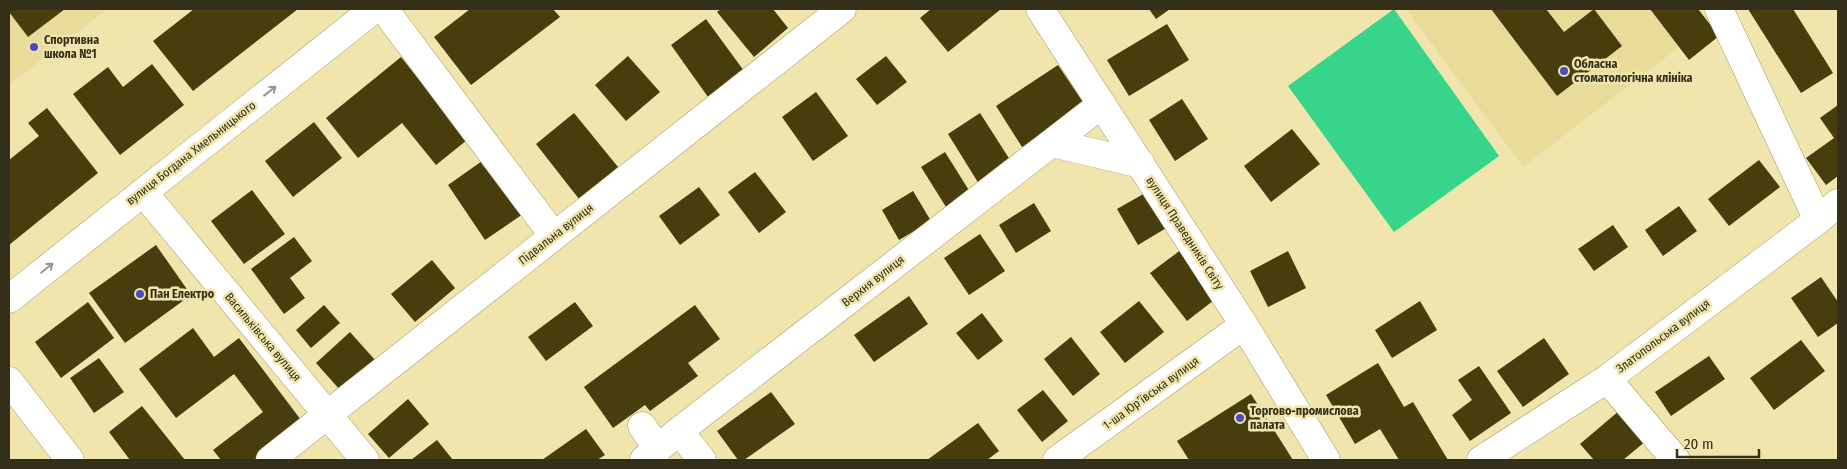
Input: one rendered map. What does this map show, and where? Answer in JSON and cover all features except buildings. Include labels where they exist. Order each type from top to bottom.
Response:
[{"type":"street","name":"вулиця Богдана Хмельницького","points":[[9,299],[374,9]]},
{"type":"street","points":[[384,9],[554,236]]},
{"type":"street","name":"Підвальна вулиця","points":[[270,460],[842,9]]},
{"type":"street","name":"вулиця Праведників Світу","points":[[1040,9],[1244,325],[1326,460]]},
{"type":"street","points":[[1719,9],[1818,220]]},
{"type":"street","name":"Верхня вулиця","points":[[651,455],[679,430],[1102,104]]},
{"type":"street","points":[[1052,143],[1141,164]]},
{"type":"street","name":"Васильківська вулиця","points":[[142,192],[365,460]]},
{"type":"street","name":"Златопольська вулиця","points":[[1481,460],[1606,379],[1838,203]]},
{"type":"street","name":"1-ша Юрʼївська вулиця","points":[[1057,460],[1244,325]]},
{"type":"street","points":[[1606,379],[1676,460]]},
{"type":"street","points":[[9,381],[70,460]]},
{"type":"street","points":[[642,426],[651,455]]},
{"type":"street","points":[[679,430],[702,460]]},
{"type":"shaded area","name":"Спортивна школа №1","points":[[9,9],[108,9],[9,85]]},
{"type":"shaded area","points":[[1406,9],[1699,9],[1710,23],[1523,167]]},
{"type":"green space","points":[[1394,9],[1499,156],[1394,232],[1288,86]]},
{"type":"place","name":"Спортивна школа №1","points":[[34,47]]},
{"type":"place","name":"Обласна стоматологічна клініка","points":[[1564,71]]},
{"type":"place","name":"Пан Електро","points":[[140,294]]},
{"type":"place","name":"Торгово-промислова палата","points":[[1240,418]]}]
